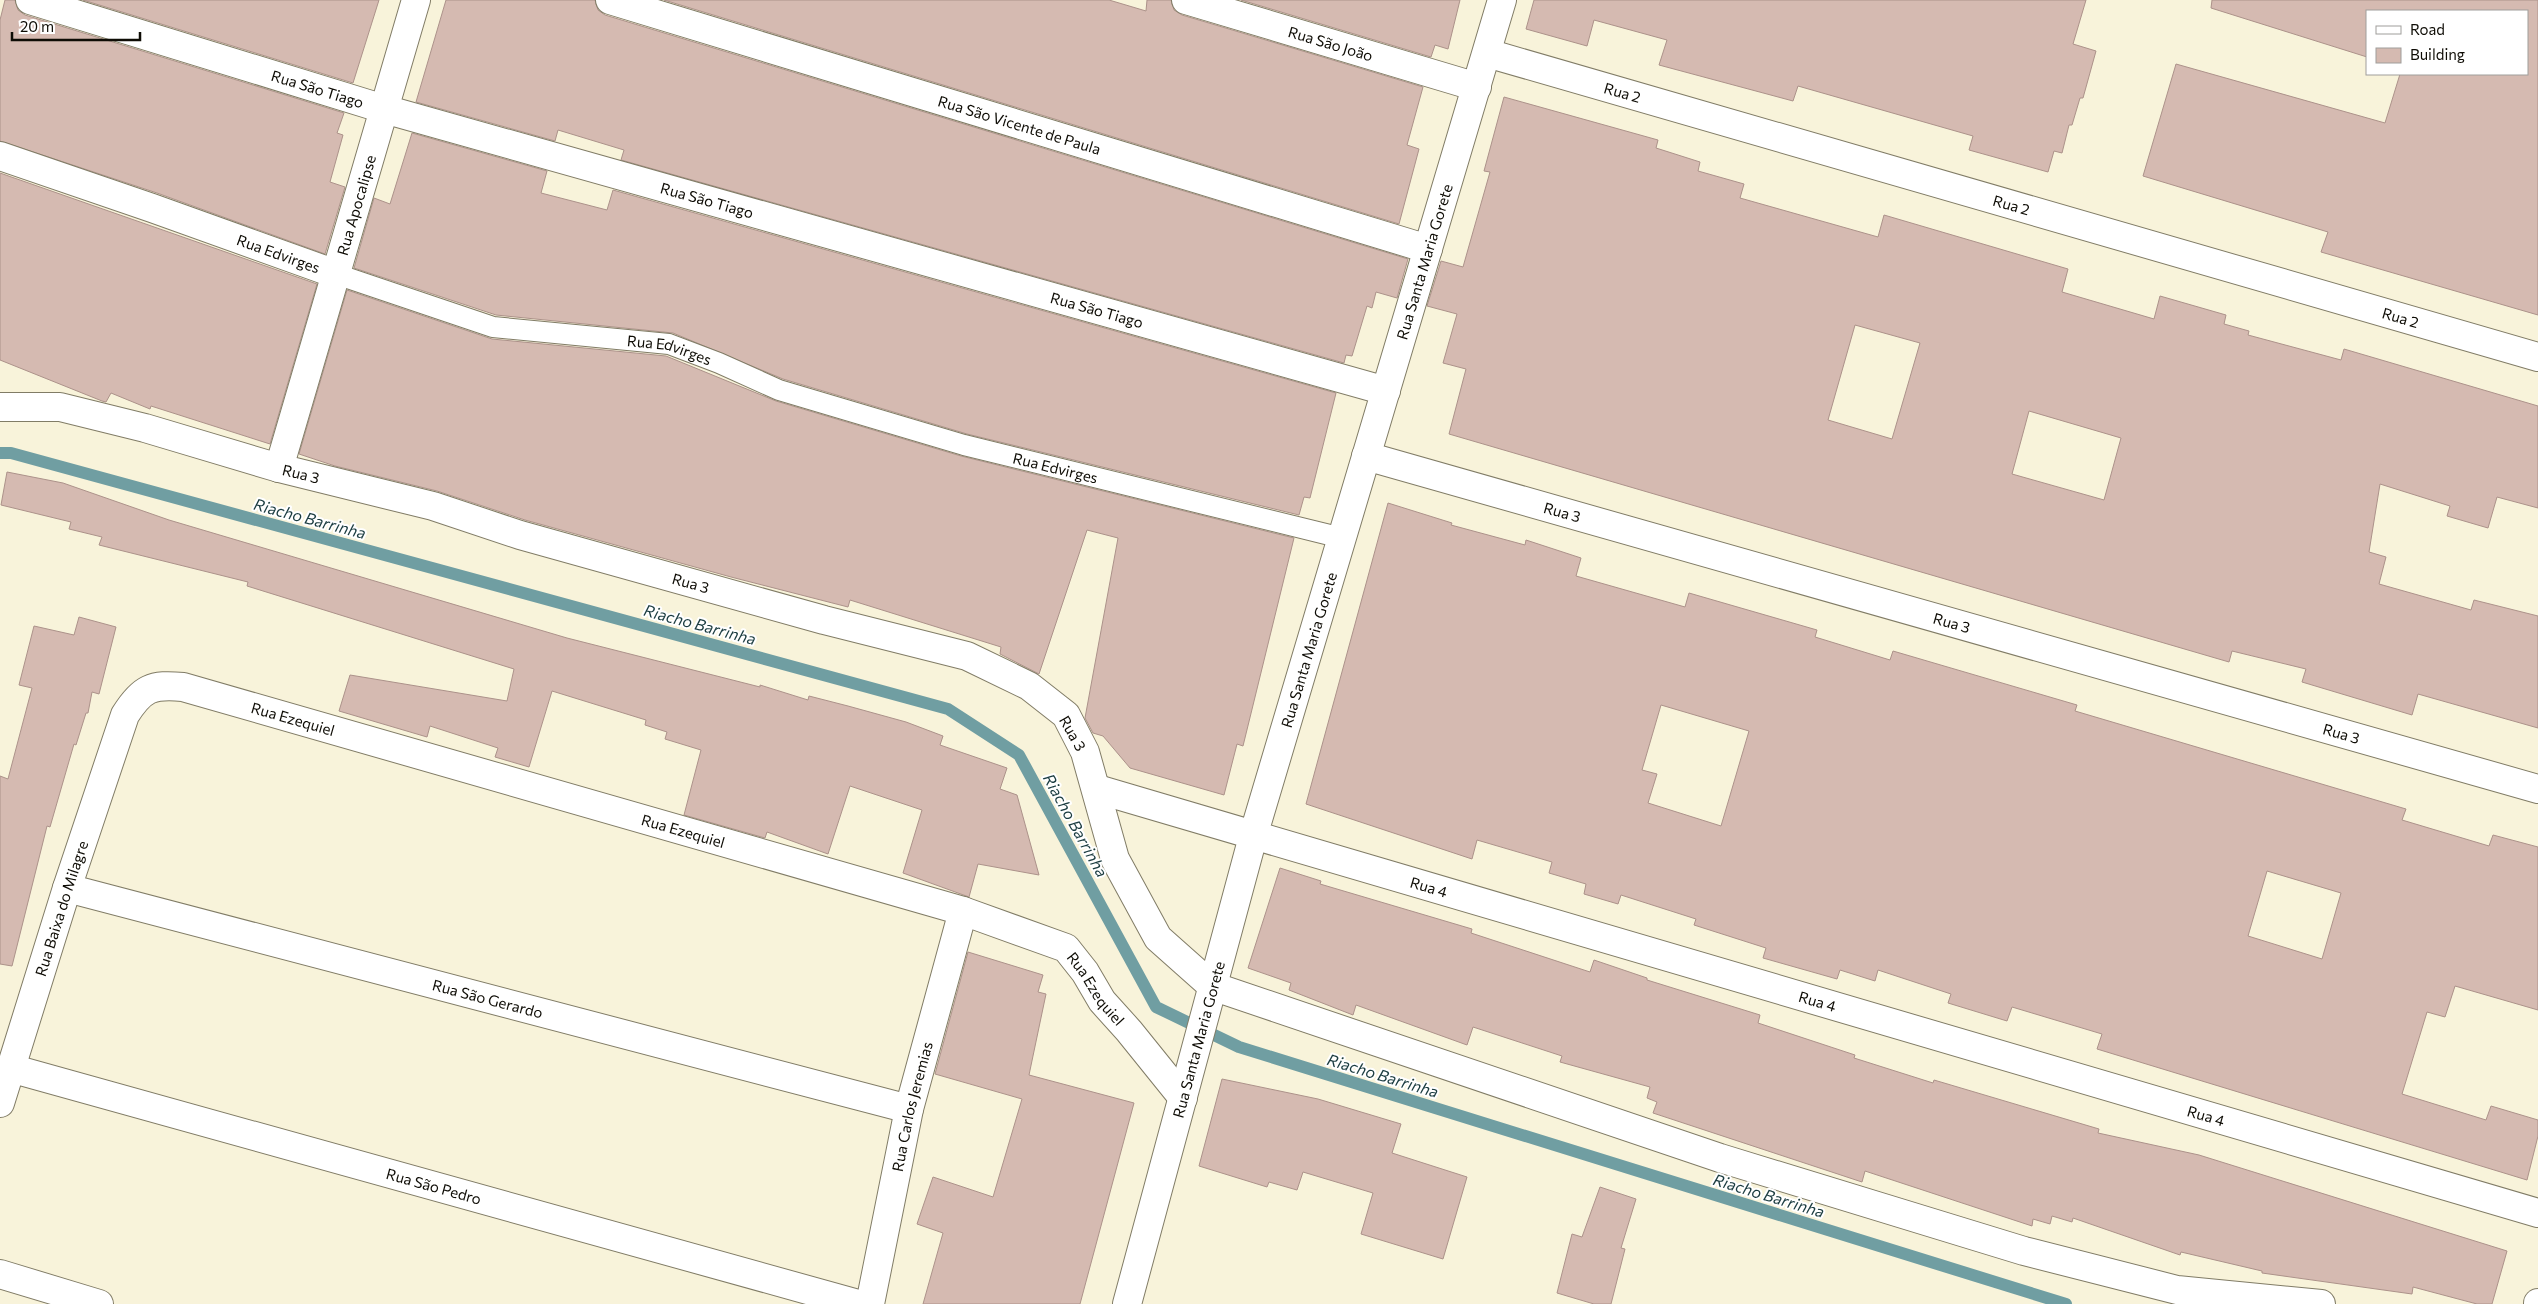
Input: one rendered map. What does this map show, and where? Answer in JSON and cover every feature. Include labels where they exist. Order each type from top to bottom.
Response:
[{"type":"street","name":"Rua São Tiago","points":[[30,0],[384,110],[1386,391]]},
{"type":"street","name":"Rua Apocalipse","points":[[279,468],[416,0]]},
{"type":"street","name":"Rua São Vicente de Paula","points":[[610,0],[1428,249]]},
{"type":"street","name":"Rua São João","points":[[1186,0],[1477,87]]},
{"type":"street","name":"Rua Santa Maria Gorete","points":[[1127,1304],[1254,833],[1502,0]]},
{"type":"street","name":"Rua 2","points":[[1486,53],[2538,357]]},
{"type":"street","name":"Rua Edvirges","points":[[0,156],[336,274]]},
{"type":"street","name":"Rua 3","points":[[0,406],[60,407],[145,428],[279,468],[433,506],[530,538],[824,620],[967,656],[1029,686],[1066,715],[1086,752],[1115,858],[1158,938],[1210,992]]},
{"type":"street","name":"Rua 3","points":[[1366,456],[2538,789]]},
{"type":"street","name":"Rua Ezequiel","points":[[125,715],[133,703],[147,689],[164,685],[184,687],[963,911],[1066,948],[1085,972],[1102,1001],[1183,1098]]},
{"type":"street","name":"Rua Baixa do Milagre","points":[[0,1103],[67,888],[125,715]]},
{"type":"street","name":"Rua 4","points":[[1097,789],[1254,833],[2538,1213]]},
{"type":"street","name":"Rua São Gerardo","points":[[67,888],[909,1109]]},
{"type":"street","name":"Rua Carlos Jeremias","points":[[870,1304],[909,1109],[963,911]]},
{"type":"street","points":[[1210,992],[1720,1158],[2024,1251],[2177,1290],[2321,1304]]},
{"type":"street","name":"Rua São Pedro","points":[[10,1068],[858,1304]]},
{"type":"street","points":[[0,1274],[99,1304]]},
{"type":"lane","name":"Rua Edvirges","points":[[336,274],[493,328],[669,344],[719,363],[779,390],[964,444],[1342,538]]},
{"type":"building","points":[[5,0],[15,0],[18,10],[25,15],[344,113],[337,133],[343,135],[330,182],[345,187],[325,254],[157,193],[0,141],[0,20]]},
{"type":"building","points":[[83,0],[379,0],[353,83]]},
{"type":"building","points":[[446,0],[595,0],[598,10],[605,15],[1408,259],[1397,298],[1376,292],[1372,308],[1367,306],[1352,356],[1346,355],[1344,363],[621,160],[624,150],[558,130],[555,141],[416,102]]},
{"type":"building","points":[[664,0],[1109,0],[1146,11],[1147,0],[1171,0],[1174,10],[1182,15],[1423,87],[1407,145],[1419,149],[1399,224]]},
{"type":"building","points":[[1241,0],[1460,0],[1448,49],[1435,45],[1431,57]]},
{"type":"building","points":[[1534,0],[2086,0],[2073,44],[2096,51],[2083,98],[2080,98],[2072,125],[2069,125],[2062,153],[2054,151],[2048,172],[1969,150],[1973,136],[1798,86],[1793,101],[1659,65],[1667,40],[1594,20],[1587,46],[1526,29]]},
{"type":"building","points":[[2212,0],[2538,0],[2538,315],[2321,252],[2328,232],[2143,176],[2176,64],[2385,123],[2400,75],[2528,75],[2528,10],[2366,10],[2366,57],[2211,8]]},
{"type":"building","points":[[1504,97],[1658,140],[1656,148],[1700,162],[1698,171],[1744,184],[1740,198],[1878,237],[1884,215],[2068,269],[2062,292],[2154,319],[2160,296],[2226,315],[2224,324],[2249,331],[2248,335],[2341,360],[2344,349],[2538,406],[2538,508],[2497,497],[2488,528],[2447,516],[2450,506],[2380,484],[2369,552],[2386,557],[2379,584],[2471,610],[2474,600],[2538,616],[2538,728],[2418,694],[2412,715],[2302,682],[2306,669],[2232,651],[2229,662],[1449,434],[1466,369],[1443,363],[1457,314],[1427,306],[1441,261],[1463,267],[1490,172],[1484,171]],"holes":[[[1855,325],[1920,343],[1892,439],[1828,420]],[[2029,411],[2121,438],[2104,500],[2012,474]]]},
{"type":"building","points":[[412,133],[547,171],[541,193],[607,210],[613,190],[1336,393],[1310,498],[1304,497],[1299,515],[967,434],[783,379],[673,333],[496,315],[354,268],[374,198],[390,204]]},
{"type":"building","points":[[0,173],[317,284],[270,444],[151,406],[150,409],[111,393],[106,402],[102,401],[0,360]]},
{"type":"building","points":[[347,290],[492,339],[666,356],[776,401],[961,456],[1294,538],[1243,746],[1237,744],[1224,795],[1130,768],[1103,736],[1093,733],[1085,718],[1118,538],[1087,530],[1039,674],[1000,654],[1001,647],[850,600],[848,607],[731,577],[525,520],[437,491],[335,466],[299,454]]},
{"type":"building","points":[[7,472],[63,483],[169,520],[567,638],[760,687],[760,685],[808,700],[809,696],[848,706],[906,722],[943,736],[940,745],[1007,768],[1000,789],[1017,795],[1039,875],[978,864],[969,897],[903,873],[922,810],[850,786],[828,854],[767,832],[765,838],[684,815],[701,750],[665,739],[667,732],[645,725],[646,720],[552,691],[529,767],[495,757],[498,748],[430,726],[427,737],[339,711],[350,675],[507,701],[514,669],[247,586],[248,582],[99,545],[102,537],[69,529],[71,522],[1,505]]},
{"type":"building","points":[[1388,503],[1452,523],[1451,525],[1525,545],[1526,540],[1581,558],[1576,576],[1685,607],[1689,593],[1817,630],[1815,637],[1890,660],[1893,651],[2077,705],[2075,711],[2406,809],[2402,820],[2489,846],[2493,835],[2538,847],[2538,1010],[2455,986],[2445,1017],[2427,1012],[2402,1094],[2486,1120],[2491,1106],[2538,1120],[2538,1136],[2527,1180],[2097,1049],[2102,1034],[2012,1007],[2007,1021],[1948,1003],[1951,994],[1878,970],[1875,981],[1840,970],[1837,979],[1763,958],[1766,948],[1694,925],[1696,919],[1621,895],[1618,904],[1584,894],[1586,884],[1549,873],[1552,862],[1477,840],[1472,859],[1306,804]],"holes":[[[1661,705],[1749,731],[1721,826],[1648,803],[1657,774],[1642,770]],[[2267,871],[2341,893],[2322,959],[2248,936]]]},
{"type":"building","points":[[79,617],[116,627],[99,694],[92,692],[88,713],[86,713],[76,745],[74,744],[50,827],[47,826],[12,966],[0,964],[0,776],[8,779],[32,688],[19,685],[34,626],[74,635]]},
{"type":"building","points":[[1280,868],[1321,881],[1320,884],[1472,929],[1471,933],[1590,972],[1594,960],[1647,978],[1647,980],[1760,1015],[1758,1023],[1855,1055],[1854,1058],[1933,1083],[1934,1080],[2099,1129],[2098,1133],[2199,1155],[2507,1251],[2492,1304],[2477,1304],[2413,1287],[2412,1294],[2262,1273],[2262,1271],[2181,1252],[2180,1255],[2073,1218],[2072,1222],[2052,1216],[2050,1224],[2033,1219],[2032,1226],[1865,1171],[1862,1182],[1653,1113],[1657,1102],[1647,1098],[1650,1087],[1560,1062],[1562,1056],[1473,1027],[1467,1045],[1356,1005],[1353,1015],[1289,990],[1291,983],[1248,968]]},
{"type":"building","points":[[968,952],[1043,975],[1038,992],[1046,994],[1029,1075],[1134,1103],[1080,1304],[923,1304],[943,1233],[917,1224],[933,1177],[993,1197],[1022,1099],[935,1074]]},
{"type":"building","points":[[1222,1079],[1318,1099],[1401,1124],[1392,1153],[1467,1177],[1443,1259],[1361,1234],[1373,1193],[1303,1172],[1297,1190],[1269,1182],[1267,1187],[1199,1166]]},
{"type":"building","points":[[1600,1187],[1636,1199],[1621,1248],[1625,1249],[1611,1304],[1594,1304],[1557,1293],[1572,1234],[1582,1237]]},
{"type":"waterway","name":"Riacho Barrinha","points":[[0,453],[11,453],[948,709],[1019,755],[1156,1007],[1239,1047],[2066,1304]]}]
